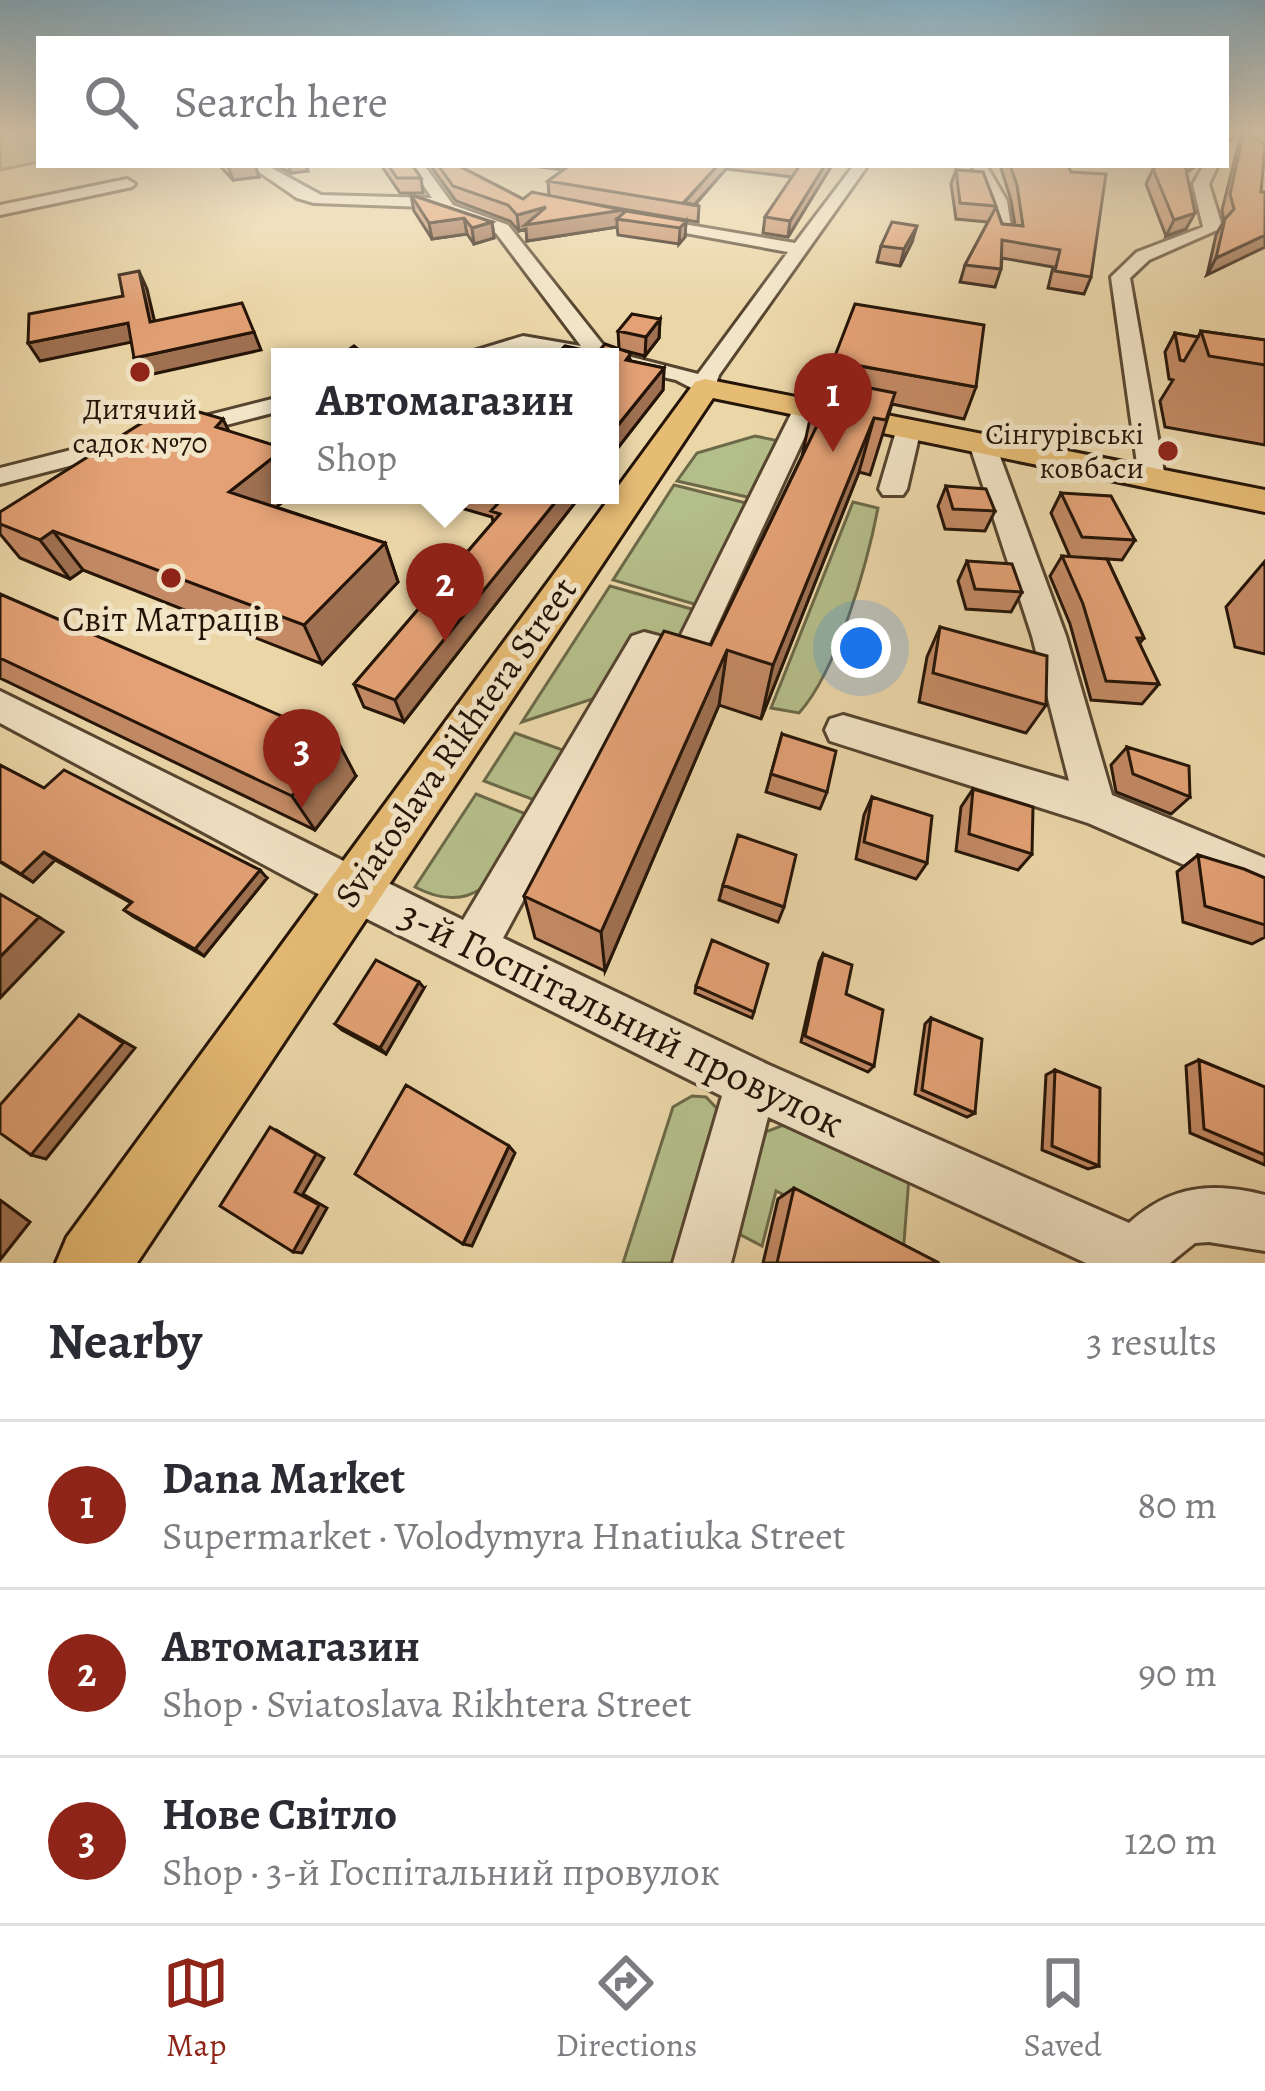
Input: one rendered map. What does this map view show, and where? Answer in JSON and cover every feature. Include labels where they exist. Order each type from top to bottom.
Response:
[{"type":"main road","points":[[705,388],[1265,501]]},
{"type":"main road","name":"Sviatoslava Rikhtera Street","points":[[93,1263],[705,388]]},
{"type":"street","points":[[0,210],[98,190]]},
{"type":"street","points":[[294,190],[320,200],[429,202],[502,229],[598,348]]},
{"type":"street","points":[[435,190],[446,206]]},
{"type":"street","name":"Sviatoslava Rikhtera Street","points":[[705,388],[708,375],[837,190]]},
{"type":"street","points":[[993,190],[1007,236]]},
{"type":"street","points":[[1152,478],[1145,387],[1120,277],[1142,256],[1209,230],[1213,224],[1203,190]]},
{"type":"street","points":[[652,203],[630,217],[799,249]]},
{"type":"street","points":[[500,348],[523,342],[556,348]]},
{"type":"street","points":[[619,360],[684,375],[705,388]]},
{"type":"street","points":[[0,476],[271,406]]},
{"type":"street","points":[[473,947],[644,645],[688,656],[806,408]]},
{"type":"street","points":[[893,489],[910,428]]},
{"type":"street","points":[[982,442],[1049,637],[1095,807]]},
{"type":"street","name":"3-й Госпітальний провулок","points":[[0,706],[352,889],[1103,1252]]},
{"type":"street","points":[[843,730],[1095,807],[1265,879]]},
{"type":"street","points":[[702,1263],[751,1083]]},
{"type":"street","points":[[1103,1252],[1136,1255],[1167,1223],[1194,1214],[1219,1211],[1265,1223]]},
{"type":"green space","points":[[755,436],[784,442],[756,499],[677,481],[697,453]]},
{"type":"green space","points":[[674,485],[754,505],[704,607],[613,580]]},
{"type":"green space","points":[[853,502],[878,508],[838,645],[799,713],[771,708]]},
{"type":"green space","points":[[610,586],[702,612],[683,649],[608,694],[522,722]]},
{"type":"green space","points":[[515,733],[574,754],[545,804],[484,781]]},
{"type":"green space","points":[[476,794],[536,818],[502,869],[474,893],[438,896],[415,887]]},
{"type":"green space","points":[[692,1096],[706,1097],[723,1115],[688,1263],[623,1263],[673,1107]]},
{"type":"green space","points":[[786,1124],[909,1177],[903,1255],[776,1191],[762,1246],[724,1226],[763,1133]]},
{"type":"building","points":[[464,190],[505,190],[523,199],[532,192],[623,210],[525,225],[546,207],[517,215],[508,205]]},
{"type":"building","points":[[602,190],[695,190],[684,202],[699,206]]},
{"type":"building","points":[[783,190],[809,190],[790,221],[765,217]]},
{"type":"building","points":[[958,190],[990,190],[996,206],[960,203]]},
{"type":"building","points":[[1018,190],[1104,190],[1091,277],[1055,271],[1060,250],[1002,240],[1001,269],[965,265],[996,207],[1002,224],[1023,226]]},
{"type":"building","points":[[1162,190],[1190,190],[1195,213],[1174,220]]},
{"type":"building","points":[[1231,190],[1265,192],[1265,235],[1216,258],[1225,219],[1234,209]]},
{"type":"building","points":[[411,195],[492,222],[472,228],[464,218],[429,223]]},
{"type":"building","points":[[626,211],[686,221],[680,228],[617,219]]},
{"type":"building","points":[[892,222],[917,226],[904,249],[881,246]]},
{"type":"building","points":[[139,271],[150,322],[242,303],[254,332],[134,358],[128,323],[28,343],[29,314],[123,296],[119,275]]},
{"type":"building","points":[[855,304],[984,325],[976,387],[833,361]]},
{"type":"building","points":[[632,314],[660,319],[646,337],[618,331]]},
{"type":"building","points":[[1201,331],[1265,340],[1265,365],[1209,356]]},
{"type":"building","points":[[1175,333],[1198,337],[1184,361],[1180,360]]},
{"type":"building","points":[[619,349],[631,353],[626,360],[664,368],[619,424]]},
{"type":"building","points":[[824,379],[895,393],[886,420],[874,418],[773,665],[727,650],[601,932],[524,896],[664,631],[711,645],[826,407],[813,405]]},
{"type":"building","points":[[172,404],[223,419],[216,427],[271,444],[271,459],[229,492],[385,543],[304,625],[53,531],[40,540],[0,524],[0,512]]},
{"type":"building","points":[[946,486],[986,489],[995,511],[953,509]]},
{"type":"building","points":[[1061,493],[1111,496],[1135,540],[1082,537]]},
{"type":"building","points":[[497,504],[554,504],[395,700],[354,684],[500,514],[491,511]]},
{"type":"building","points":[[1062,556],[1107,559],[1144,638],[1137,638],[1159,684],[1106,681],[1083,604]]},
{"type":"building","points":[[967,561],[1012,564],[1022,592],[975,589]]},
{"type":"building","points":[[0,594],[337,740],[292,796],[0,658]]},
{"type":"building","points":[[940,627],[1047,656],[1046,705],[933,673]]},
{"type":"building","points":[[782,734],[836,751],[827,792],[771,774]]},
{"type":"building","points":[[1127,747],[1189,766],[1190,797],[1133,774]]},
{"type":"building","points":[[0,765],[44,788],[64,770],[260,870],[195,949],[124,910],[132,902],[44,852],[21,874],[0,861]]},
{"type":"building","points":[[973,789],[1033,807],[1032,854],[969,834]]},
{"type":"building","points":[[872,797],[932,816],[927,863],[864,842]]},
{"type":"building","points":[[738,835],[796,855],[784,907],[723,885]]},
{"type":"building","points":[[1198,855],[1265,878],[1265,925],[1205,906]]},
{"type":"building","points":[[0,894],[39,917],[0,957]]},
{"type":"building","points":[[712,940],[768,964],[754,1012],[696,986]]},
{"type":"building","points":[[823,954],[852,965],[846,994],[883,1010],[874,1066],[805,1036]]},
{"type":"building","points":[[376,960],[419,982],[380,1048],[335,1024]]},
{"type":"building","points":[[79,1015],[123,1043],[31,1155],[0,1133],[0,1105]]},
{"type":"building","points":[[931,1018],[982,1039],[975,1113],[922,1090]]},
{"type":"building","points":[[1199,1060],[1265,1087],[1265,1155],[1204,1129]]},
{"type":"building","points":[[1055,1070],[1100,1088],[1099,1166],[1052,1146]]},
{"type":"building","points":[[406,1085],[509,1146],[463,1244],[355,1174]]},
{"type":"building","points":[[270,1127],[316,1154],[295,1192],[319,1205],[293,1252],[220,1206]]},
{"type":"building","points":[[794,1188],[939,1263],[777,1263]]},
{"type":"place","name":"Дитячий садок №70","points":[[140,372]]},
{"type":"place","name":"Сінгурівські ковбаси","points":[[1168,451]]},
{"type":"place","name":"Dana Market","points":[[833,452]]},
{"type":"place","name":"Світ Матраців","points":[[171,578]]},
{"type":"place","name":"Автомагазин","points":[[445,642]]},
{"type":"place","name":"Нове Світло","points":[[302,808]]}]
